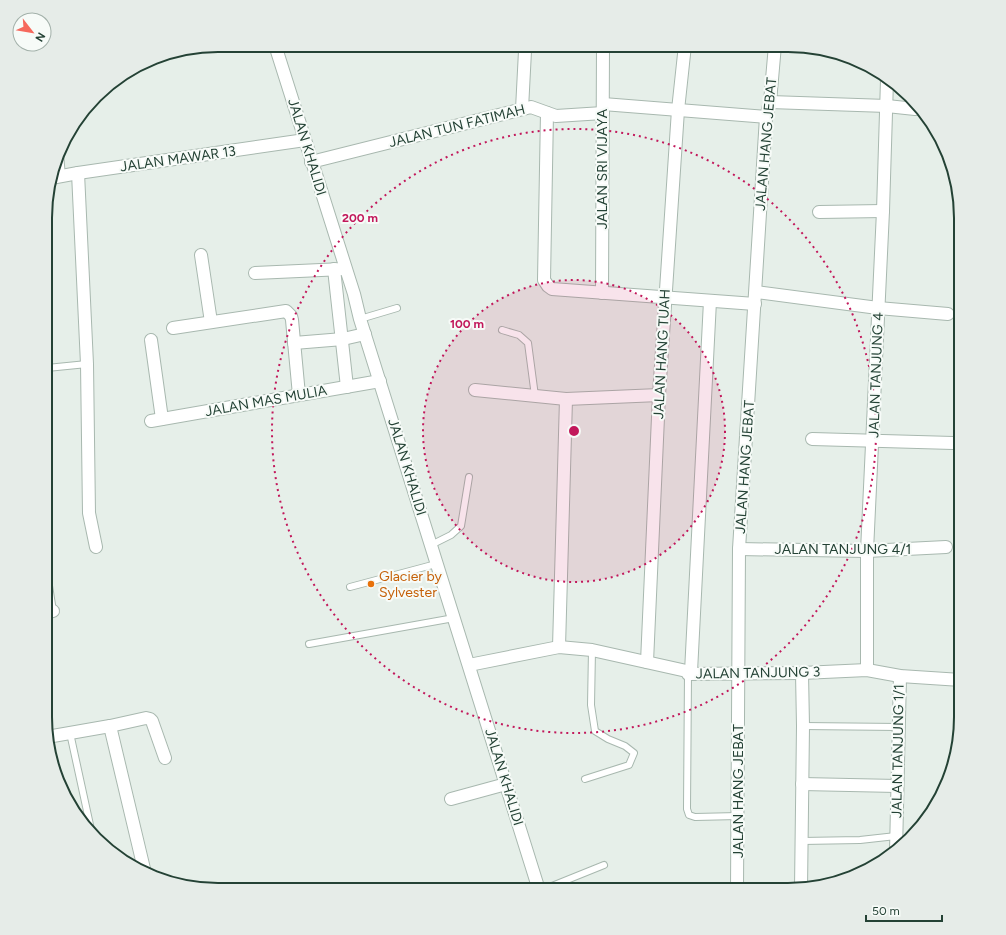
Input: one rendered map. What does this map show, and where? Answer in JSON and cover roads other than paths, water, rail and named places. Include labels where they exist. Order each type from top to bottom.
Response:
[{"type":"street","name":"JALAN KHALIDI","points":[[277,52],[305,140],[340,269],[354,294],[360,319],[436,564],[537,883]]},
{"type":"street","points":[[522,110],[525,52]]},
{"type":"street","name":"JALAN SRI VIJAYA","points":[[602,293],[603,52]]},
{"type":"street","name":"JALAN HANG TUAH","points":[[647,662],[659,394],[678,110],[684,52]]},
{"type":"street","name":"JALAN HANG JEBAT","points":[[737,883],[739,549],[766,117],[770,102],[774,52]]},
{"type":"street","name":"JALAN TANJUNG 4","points":[[867,670],[867,551],[883,211],[887,85]]},
{"type":"street","points":[[770,102],[887,106],[913,109]]},
{"type":"street","name":"JALAN TUN FATIMAH","points":[[311,162],[531,107],[556,116],[603,109],[678,110],[766,117]]},
{"type":"street","points":[[547,113],[544,280],[552,289],[710,301],[755,298],[948,314]]},
{"type":"street","name":"JALAN MAWAR 13","points":[[57,177],[305,140]]},
{"type":"street","points":[[78,173],[87,364],[89,513],[96,547]]},
{"type":"street","points":[[819,212],[883,211]]},
{"type":"street","points":[[201,255],[211,322]]},
{"type":"street","points":[[255,273],[340,269],[338,297],[347,386]]},
{"type":"street","points":[[338,297],[354,294]]},
{"type":"street","points":[[689,673],[710,301]]},
{"type":"street","points":[[173,328],[286,311],[291,316],[299,395]]},
{"type":"street","points":[[294,343],[343,339],[365,334]]},
{"type":"street","name":"JALAN MAS MULIA","points":[[151,340],[157,420],[380,381]]},
{"type":"street","points":[[475,390],[566,399],[659,394]]},
{"type":"street","points":[[559,648],[566,399]]},
{"type":"street","points":[[812,439],[953,443]]},
{"type":"street","name":"JALAN TANJUNG 4/1","points":[[739,549],[867,551],[946,547]]},
{"type":"street","name":"JALAN TANJUNG 3","points":[[469,665],[559,648],[592,650],[689,673],[802,673],[867,670],[900,676],[954,680]]},
{"type":"street","points":[[801,883],[803,726],[802,673]]},
{"type":"street","name":"JALAN TANJUNG 1/1","points":[[896,843],[900,676]]},
{"type":"street","points":[[53,736],[146,718],[152,721],[165,758]]},
{"type":"street","points":[[110,726],[143,865]]},
{"type":"street","points":[[451,799],[506,784]]},
{"type":"street","points":[[802,784],[898,786]]},
{"type":"lane","points":[[360,319],[397,308]]},
{"type":"lane","points":[[502,330],[519,335],[528,343],[535,396]]},
{"type":"lane","points":[[52,368],[87,364]]},
{"type":"lane","points":[[431,545],[451,534],[461,526],[469,477]]},
{"type":"lane","points":[[350,586],[436,564]]},
{"type":"lane","points":[[309,644],[454,618]]},
{"type":"lane","points":[[585,779],[629,765],[634,753],[625,746],[608,739],[595,730],[591,705],[592,650]]},
{"type":"lane","points":[[689,673],[687,809],[689,815],[695,817],[738,816]]},
{"type":"lane","points":[[803,726],[899,727]]},
{"type":"lane","points":[[70,733],[89,822]]},
{"type":"lane","points":[[802,840],[860,840],[896,836]]},
{"type":"lane","points":[[559,883],[604,865]]},
{"type":"place","name":"Glacier by Sylvester","points":[[371,584]]}]
